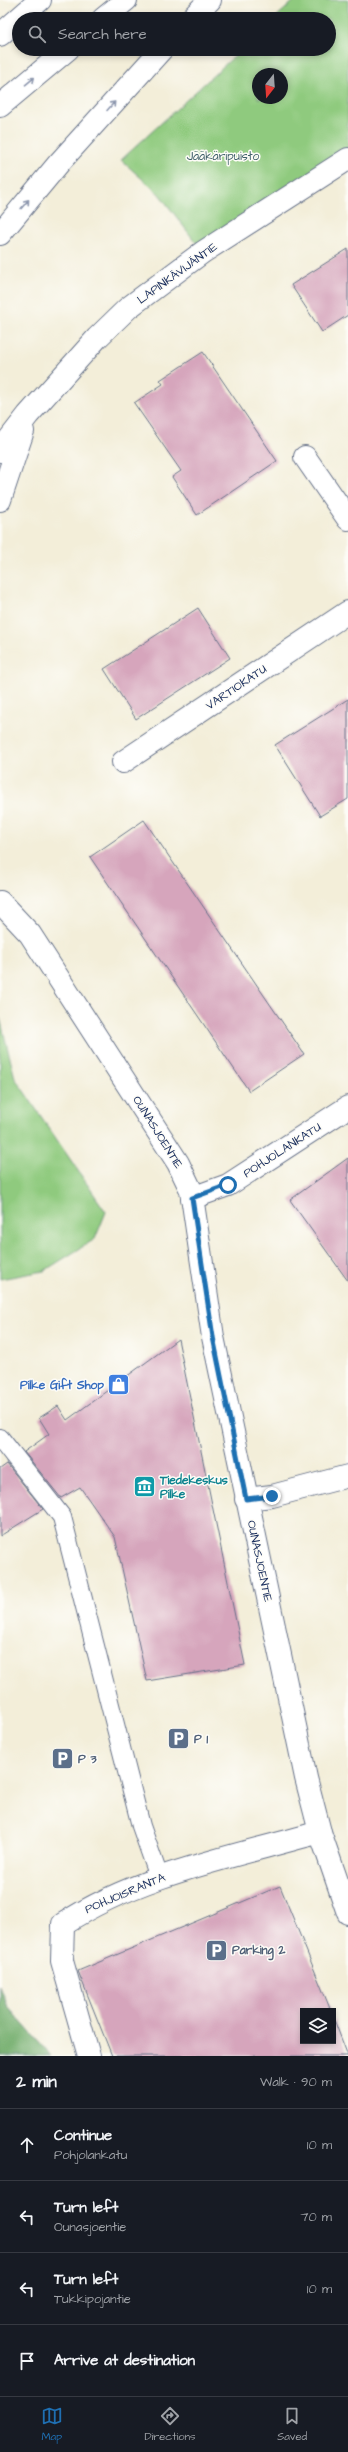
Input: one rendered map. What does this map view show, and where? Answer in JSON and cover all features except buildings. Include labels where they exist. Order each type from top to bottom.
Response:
[{"type":"main road","points":[[26,12],[40,0]]},
{"type":"main road","points":[[111,12],[126,0]]},
{"type":"main road","points":[[198,12],[210,0]]},
{"type":"main road","points":[[0,35],[12,24]]},
{"type":"main road","points":[[0,106],[60,56]]},
{"type":"main road","points":[[0,234],[59,163],[156,56]]},
{"type":"main road","name":"LAPINKÄVIJÄNTIE","points":[[0,451],[28,414],[97,338],[128,308],[203,252],[348,159]]},
{"type":"main road","name":"LAPINKÄVIJÄNTIE","points":[[0,500],[28,414]]},
{"type":"main road","points":[[305,457],[348,519]]},
{"type":"main road","name":"VARTIOKATU","points":[[123,762],[348,612]]},
{"type":"main road","name":"OUNASJOENTIE","points":[[0,902],[30,934],[178,1163],[192,1198],[213,1337],[246,1499],[320,1832],[348,1914]]},
{"type":"main road","name":"POHJOLANKATU","points":[[192,1198],[228,1185],[348,1107]]},
{"type":"main road","points":[[246,1499],[272,1496],[348,1476]]},
{"type":"main road","name":"POHJOISRANTA","points":[[89,2056],[62,1961],[63,1924],[92,1905],[159,1877],[320,1832]]},
{"type":"lane","points":[[0,1438],[62,1517],[141,1826],[159,1877]]},
{"type":"green space","name":"Jääkäripuisto","points":[[295,0],[348,0],[348,149],[203,252],[159,194],[121,160],[234,56],[336,56],[336,12],[282,12]]},
{"type":"green space","points":[[0,1018],[15,1078],[106,1212],[95,1239],[44,1271],[0,1279]]},
{"type":"green space","points":[[0,1986],[8,2007],[51,2056],[0,2056]]},
{"type":"place","name":"Pilke Gift Shop","points":[[119,1385]]},
{"type":"place","name":"Tiedekeskus Pilke","points":[[144,1487]]},
{"type":"place","name":"P 1","points":[[179,1739]]},
{"type":"place","name":"P 3","points":[[62,1759]]},
{"type":"place","name":"Parking 2","points":[[216,1950]]},
{"type":"route","points":[[228,1185],[192,1198],[213,1337],[246,1499],[272,1496]]}]
